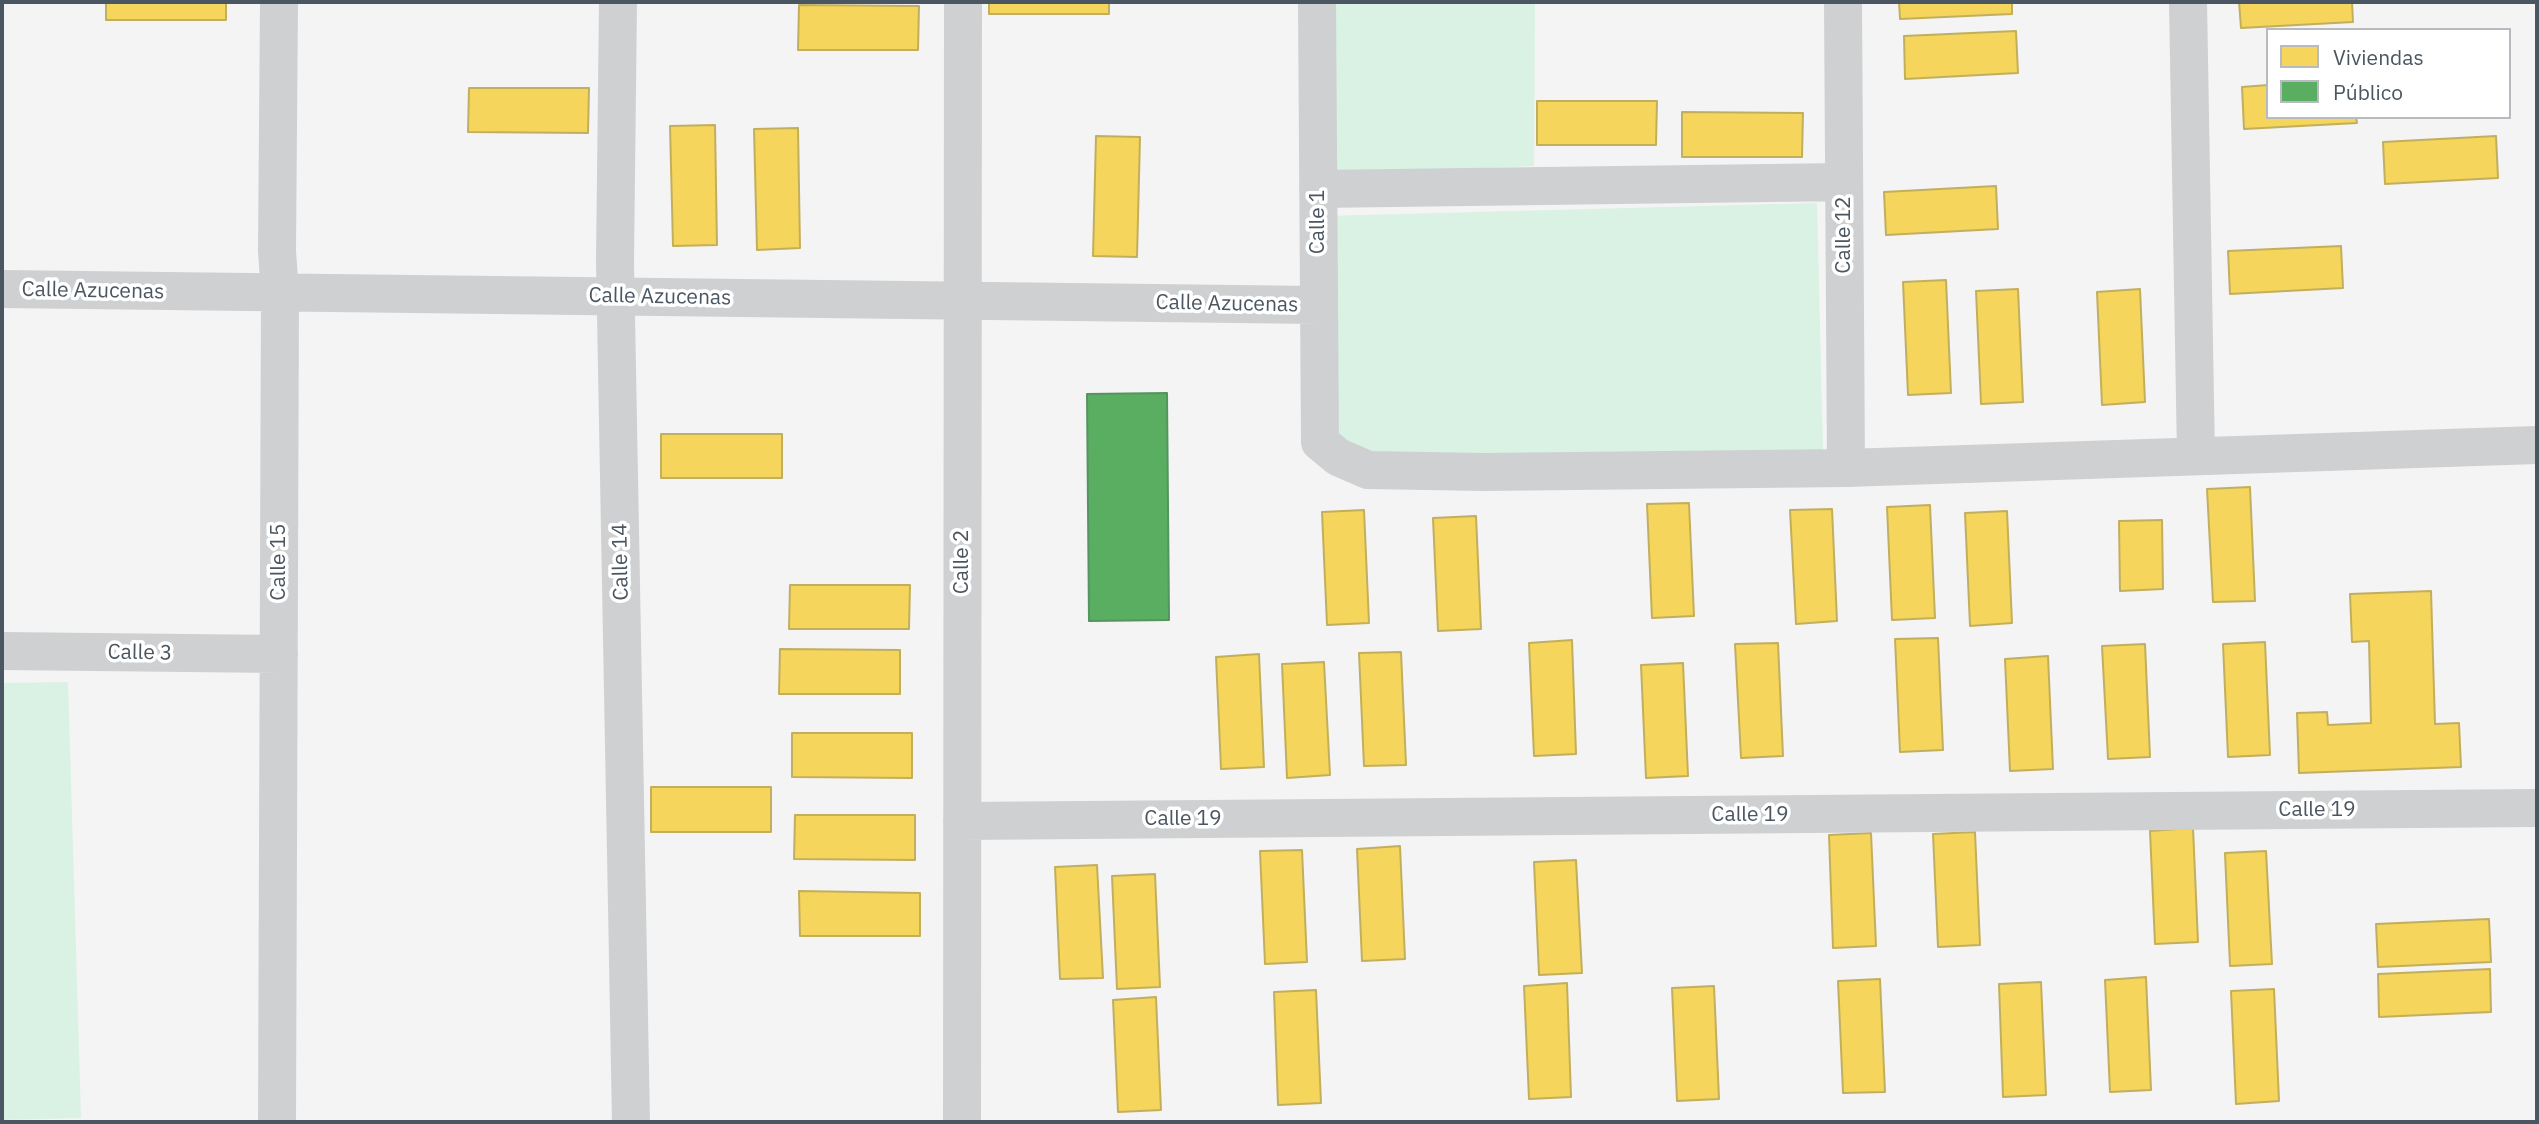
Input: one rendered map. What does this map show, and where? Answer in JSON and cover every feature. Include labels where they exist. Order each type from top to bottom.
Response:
[{"type":"street","name":"Calle 15","points":[[277,1122],[279,2]]},
{"type":"street","name":"Calle 14","points":[[618,2],[616,297],[631,1122]]},
{"type":"street","name":"Calle 2","points":[[962,1122],[963,2]]},
{"type":"street","name":"Calle 1","points":[[1317,2],[1320,443],[1338,457],[1368,470],[1484,472],[1846,468]]},
{"type":"street","name":"Calle 12","points":[[1843,2],[1846,468]]},
{"type":"street","points":[[2188,2],[2196,456]]},
{"type":"street","points":[[1318,189],[1844,182]]},
{"type":"street","name":"Calle Azucenas","points":[[2,289],[1318,305]]},
{"type":"street","points":[[1846,468],[2537,445]]},
{"type":"street","name":"Calle 3","points":[[2,651],[279,654]]},
{"type":"street","name":"Calle 19","points":[[962,821],[2537,808]]},
{"type":"green space","points":[[1336,2],[1535,2],[1534,166],[1336,174]]},
{"type":"green space","points":[[1817,203],[1823,451],[1371,456],[1333,432],[1325,216]]},
{"type":"green space","points":[[68,682],[81,1118],[2,1120],[2,683]]},
{"type":"building: Viviendas","points":[[106,2],[226,2],[226,20],[106,20]]},
{"type":"building: Viviendas","points":[[989,2],[1109,2],[1109,14],[989,14]]},
{"type":"building: Viviendas","points":[[1899,2],[2012,2],[2012,14],[1900,19]]},
{"type":"building: Viviendas","points":[[2239,2],[2352,2],[2353,22],[2241,28]]},
{"type":"building: Viviendas","points":[[799,5],[919,6],[918,50],[798,50]]},
{"type":"building: Viviendas","points":[[2016,31],[2018,73],[1905,79],[1904,36]]},
{"type":"building: Viviendas","points":[[2266,85],[2266,119],[2356,119],[2357,123],[2244,129],[2242,87]]},
{"type":"building: Viviendas","points":[[469,88],[589,88],[588,133],[468,132]]},
{"type":"building: Viviendas","points":[[1537,101],[1657,101],[1656,145],[1537,145]]},
{"type":"building: Viviendas","points":[[1682,112],[1803,113],[1802,157],[1682,157]]},
{"type":"building: Viviendas","points":[[715,125],[717,245],[673,246],[670,126]]},
{"type":"building: Viviendas","points":[[798,128],[800,248],[757,250],[754,129]]},
{"type":"building: Viviendas","points":[[1096,136],[1140,137],[1137,257],[1093,256]]},
{"type":"building: Viviendas","points":[[2496,136],[2498,178],[2385,184],[2383,142]]},
{"type":"building: Viviendas","points":[[1996,186],[1998,229],[1886,235],[1884,192]]},
{"type":"building: Viviendas","points":[[2341,246],[2343,288],[2230,294],[2228,251]]},
{"type":"building: Viviendas","points":[[1946,280],[1951,393],[1908,395],[1903,282]]},
{"type":"building: Viviendas","points":[[2018,289],[2023,402],[1981,404],[1976,291]]},
{"type":"building: Viviendas","points":[[2140,289],[2145,402],[2102,405],[2097,292]]},
{"type":"building: Viviendas","points":[[661,434],[782,434],[782,478],[661,478]]},
{"type":"building: Viviendas","points":[[2250,487],[2255,601],[2213,602],[2207,489]]},
{"type":"building: Viviendas","points":[[1689,503],[1694,616],[1652,618],[1647,504]]},
{"type":"building: Viviendas","points":[[1930,505],[1935,618],[1892,620],[1887,507]]},
{"type":"building: Viviendas","points":[[1832,509],[1837,621],[1796,624],[1790,510]]},
{"type":"building: Viviendas","points":[[1364,510],[1369,623],[1327,625],[1322,512]]},
{"type":"building: Viviendas","points":[[2007,511],[2012,623],[1970,626],[1965,513]]},
{"type":"building: Viviendas","points":[[1476,516],[1481,629],[1438,631],[1433,518]]},
{"type":"building: Viviendas","points":[[2162,520],[2163,589],[2120,591],[2119,521]]},
{"type":"building: Viviendas","points":[[790,585],[910,585],[909,629],[789,629]]},
{"type":"building: Viviendas","points":[[2431,591],[2435,724],[2459,723],[2461,767],[2299,773],[2297,713],[2327,712],[2328,725],[2371,723],[2369,641],[2352,642],[2350,594]]},
{"type":"building: Viviendas","points":[[1938,638],[1943,750],[1900,752],[1895,639]]},
{"type":"building: Viviendas","points":[[1572,640],[1576,754],[1534,756],[1529,643]]},
{"type":"building: Viviendas","points":[[2265,642],[2270,755],[2228,757],[2223,644]]},
{"type":"building: Viviendas","points":[[1778,643],[1783,756],[1741,758],[1735,644]]},
{"type":"building: Viviendas","points":[[2145,644],[2150,757],[2108,759],[2102,646]]},
{"type":"building: Viviendas","points":[[780,649],[900,650],[900,694],[779,694]]},
{"type":"building: Viviendas","points":[[1401,652],[1406,765],[1364,766],[1359,653]]},
{"type":"building: Viviendas","points":[[1259,654],[1264,767],[1221,769],[1216,657]]},
{"type":"building: Viviendas","points":[[2048,656],[2053,769],[2010,771],[2005,659]]},
{"type":"building: Viviendas","points":[[1324,662],[1330,775],[1287,778],[1282,664]]},
{"type":"building: Viviendas","points":[[1683,663],[1688,776],[1646,778],[1641,665]]},
{"type":"building: Viviendas","points":[[792,733],[912,733],[912,778],[792,777]]},
{"type":"building: Viviendas","points":[[651,787],[771,787],[771,832],[651,832]]},
{"type":"building: Viviendas","points":[[795,815],[915,815],[915,860],[794,859]]},
{"type":"building: Viviendas","points":[[2193,828],[2198,942],[2155,944],[2150,831]]},
{"type":"building: Viviendas","points":[[1975,832],[1980,945],[1938,947],[1933,834]]},
{"type":"building: Viviendas","points":[[1871,833],[1876,946],[1833,948],[1829,835]]},
{"type":"building: Viviendas","points":[[1400,846],[1405,959],[1362,961],[1357,849]]},
{"type":"building: Viviendas","points":[[1302,850],[1307,962],[1265,964],[1260,851]]},
{"type":"building: Viviendas","points":[[2266,851],[2272,964],[2230,966],[2225,853]]},
{"type":"building: Viviendas","points":[[1576,860],[1582,973],[1539,975],[1534,862]]},
{"type":"building: Viviendas","points":[[1097,865],[1103,978],[1060,979],[1055,867]]},
{"type":"building: Viviendas","points":[[1155,874],[1160,987],[1117,989],[1112,876]]},
{"type":"building: Viviendas","points":[[799,891],[920,893],[920,936],[800,936]]},
{"type":"building: Viviendas","points":[[2489,919],[2491,962],[2378,967],[2376,924]]},
{"type":"building: Viviendas","points":[[2490,969],[2491,1012],[2379,1017],[2378,974]]},
{"type":"building: Viviendas","points":[[2146,977],[2151,1090],[2110,1092],[2105,980]]},
{"type":"building: Viviendas","points":[[1880,979],[1885,1092],[1843,1093],[1838,981]]},
{"type":"building: Viviendas","points":[[2041,982],[2046,1095],[2003,1097],[1999,984]]},
{"type":"building: Viviendas","points":[[1567,983],[1571,1097],[1529,1099],[1524,986]]},
{"type":"building: Viviendas","points":[[1714,986],[1719,1099],[1677,1101],[1672,988]]},
{"type":"building: Viviendas","points":[[2274,989],[2279,1101],[2236,1104],[2231,991]]},
{"type":"building: Viviendas","points":[[1316,990],[1321,1103],[1278,1105],[1274,992]]},
{"type":"building: Viviendas","points":[[1156,997],[1161,1110],[1118,1112],[1113,1000]]},
{"type":"building: Público","points":[[1167,393],[1169,620],[1089,621],[1087,394]]}]
